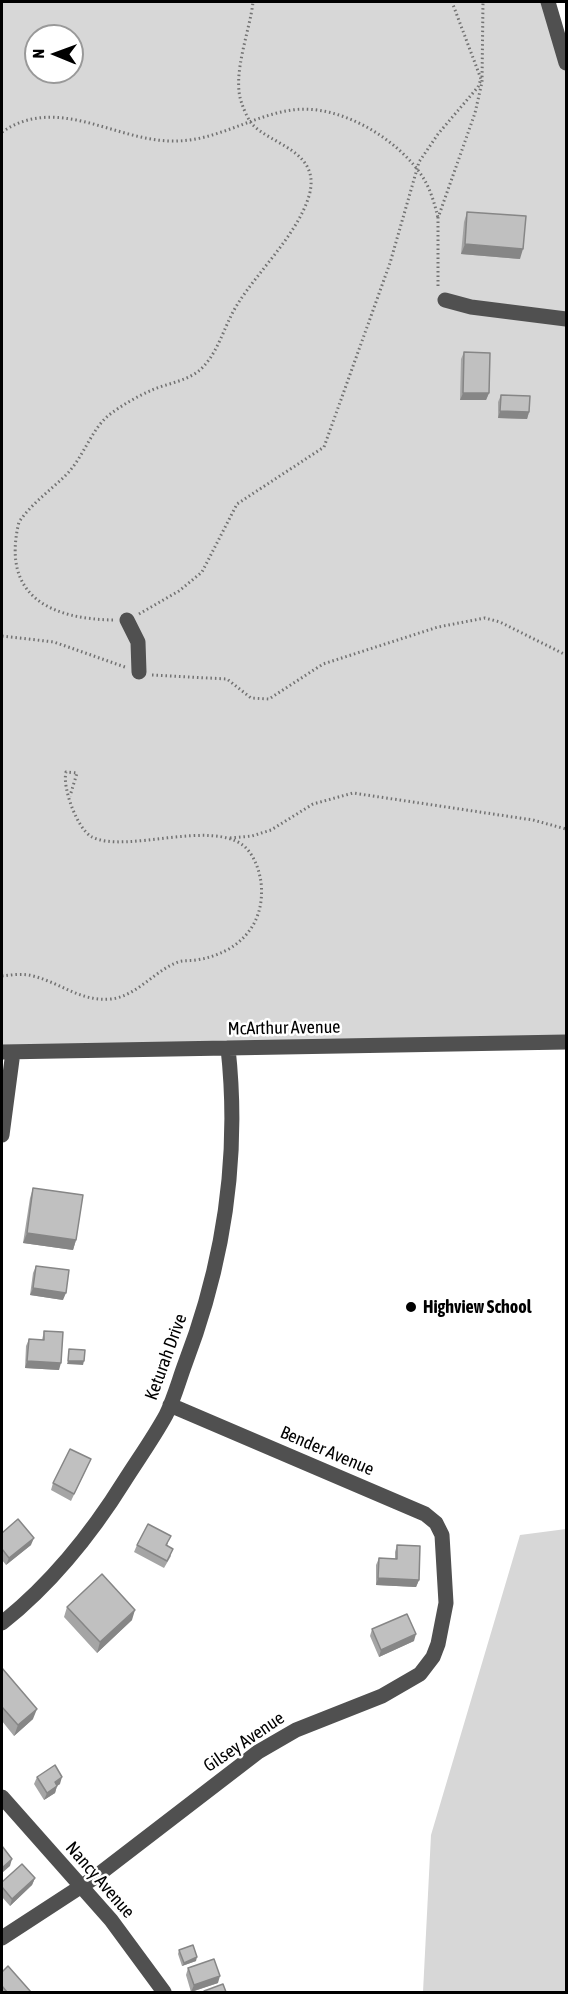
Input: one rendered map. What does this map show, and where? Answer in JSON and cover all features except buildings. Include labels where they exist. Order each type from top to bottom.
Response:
[{"type":"street","points":[[548,2],[567,63]]},
{"type":"street","points":[[446,300],[471,307],[567,319]]},
{"type":"street","points":[[127,620],[138,642],[139,672]]},
{"type":"street","name":"McArthur Avenue","points":[[7,1052],[567,1042]]},
{"type":"street","name":"Keturah Drive","points":[[2,1623],[32,1597],[88,1534],[111,1503],[170,1405],[206,1304],[226,1214],[233,1139],[228,1048]]},
{"type":"street","points":[[2,1134],[7,1052]]},
{"type":"street","name":"Bender Avenue","points":[[170,1405],[424,1514],[439,1528],[444,1556]]},
{"type":"street","name":"Gilsey Avenue","points":[[2,1938],[81,1887],[258,1752],[296,1730],[382,1696],[420,1674],[433,1657],[442,1630],[446,1603],[444,1556]]},
{"type":"street","name":"Nancy Avenue","points":[[2,1797],[111,1920],[164,1992]]},
{"type":"path","points":[[10,540],[30,508],[73,466],[102,422],[135,399],[190,377],[202,368],[219,343],[236,306],[300,214],[311,185],[305,165],[293,151],[251,123],[241,102],[238,78],[254,2]]},
{"type":"path","points":[[44,610],[77,619],[127,620],[179,591],[202,572],[237,504],[324,447],[390,263],[416,169],[427,148],[478,87],[481,79],[452,2]]},
{"type":"path","points":[[438,218],[475,113],[482,82],[483,2]]},
{"type":"path","points":[[2,132],[16,123],[47,116],[76,119],[150,140],[187,141],[207,138],[293,110],[328,112],[344,117],[385,141],[416,169],[429,187],[438,218],[438,295],[446,300]]},
{"type":"path","points":[[2,636],[54,642],[139,672],[169,677],[227,679],[251,698],[269,699],[323,664],[438,627],[485,618],[500,622],[567,655]]},
{"type":"path","points":[[70,796],[77,773],[66,772],[64,781],[81,828],[94,838],[115,842],[177,836],[229,838],[252,836],[271,830],[313,804],[353,793],[533,820],[567,829]]},
{"type":"path","points":[[2,976],[32,976],[74,994],[111,999],[128,995],[178,962],[226,952],[251,929],[257,920],[261,897],[261,879],[255,861],[244,847],[229,838]]},
{"type":"shaded area","points":[[2,2],[548,2],[566,63],[566,1042],[2,1052]]},
{"type":"shaded area","points":[[566,1529],[566,1992],[423,1992],[431,1835],[520,1535]]},
{"type":"place","name":"Highview School","points":[[411,1307]]}]
